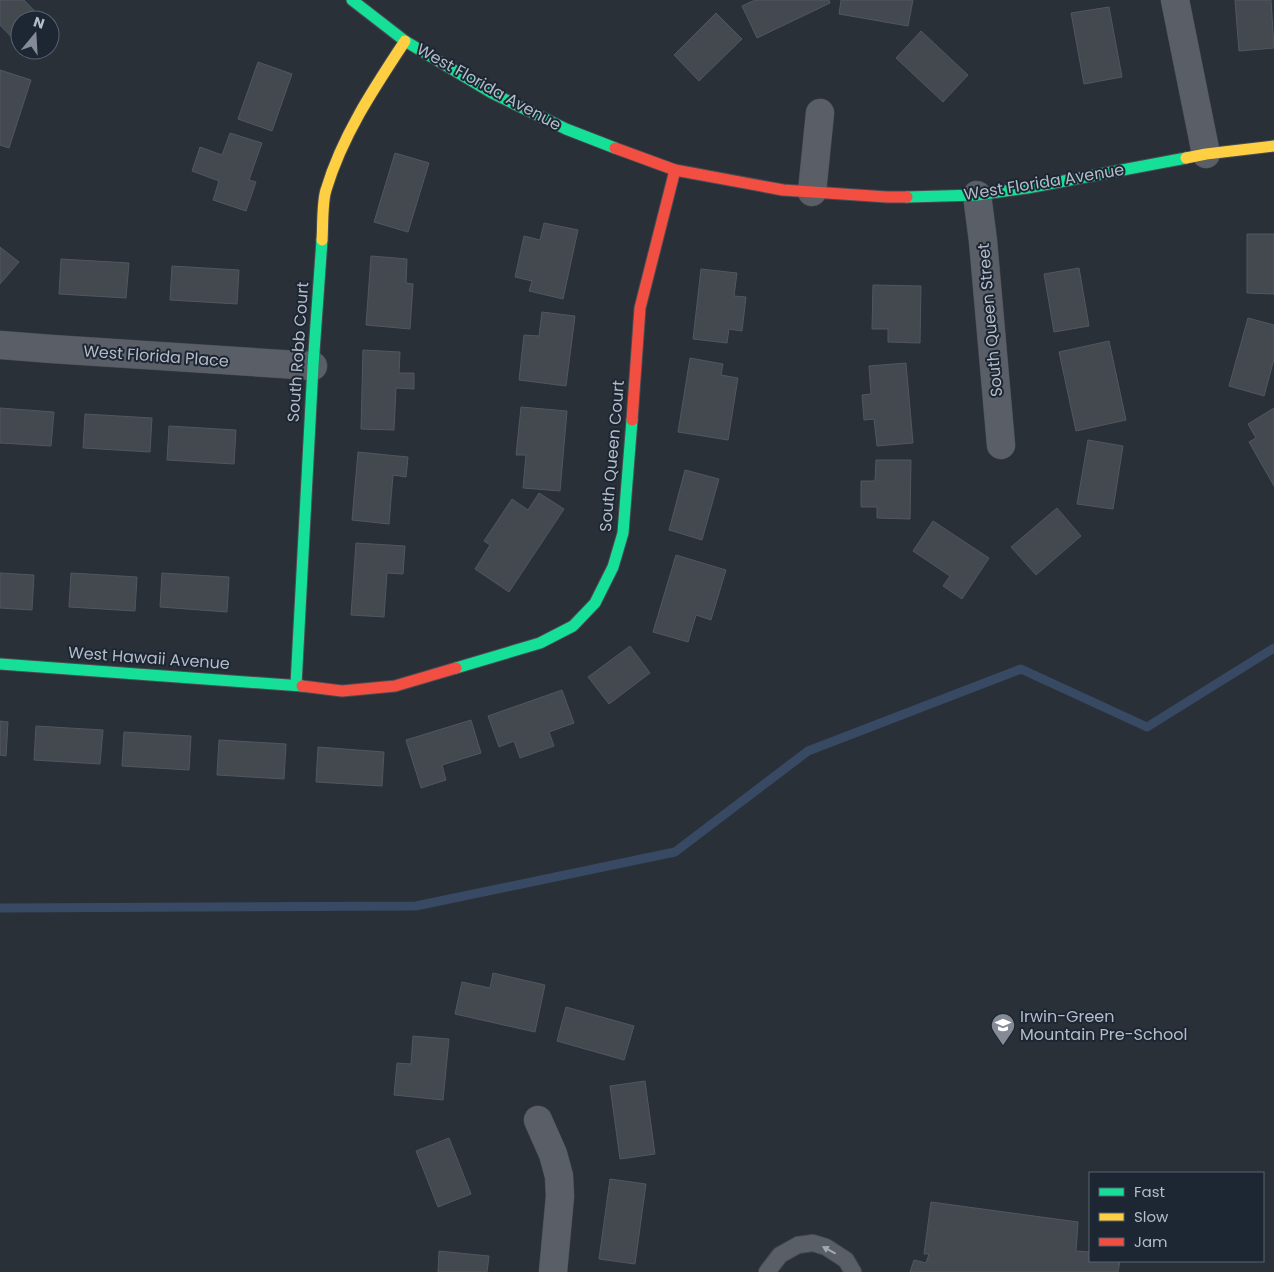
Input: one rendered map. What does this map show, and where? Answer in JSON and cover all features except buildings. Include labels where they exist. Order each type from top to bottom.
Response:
[{"type":"street","name":"West Florida Avenue","points":[[352,0],[405,41],[492,93],[566,130],[675,170],[783,190],[887,197],[977,195],[1028,188],[1206,154],[1274,146]]},
{"type":"street","points":[[1175,0],[1206,154]]},
{"type":"street","name":"South Robb Court","points":[[296,685],[313,366],[326,192],[342,148],[368,99],[405,41]]},
{"type":"street","points":[[812,192],[820,113]]},
{"type":"street","name":"South Queen Court","points":[[296,685],[342,691],[395,686],[540,643],[573,626],[596,604],[614,567],[623,533],[640,308],[675,170]]},
{"type":"street","name":"South Queen Street","points":[[977,195],[983,241],[1001,445]]},
{"type":"street","name":"West Florida Place","points":[[0,345],[313,366]]},
{"type":"street","name":"West Hawaii Avenue","points":[[0,664],[296,685]]},
{"type":"street","points":[[538,1120],[554,1154],[559,1176],[560,1196],[553,1272]]},
{"type":"lane","points":[[768,1272],[780,1255],[798,1245],[813,1244],[826,1248],[846,1260],[853,1272]]},
{"type":"waterway","points":[[0,908],[416,906],[675,852],[808,751],[1021,669],[1147,727],[1274,648]]},
{"type":"traffic: fast","points":[[352,0],[405,41],[492,93],[566,129],[615,148]]},
{"type":"traffic: fast","points":[[907,197],[977,195],[1027,188],[1186,158]]},
{"type":"traffic: fast","points":[[296,685],[313,366],[322,240]]},
{"type":"traffic: fast","points":[[456,668],[540,643],[573,626],[595,603],[613,567],[623,533],[632,420]]},
{"type":"traffic: fast","points":[[0,664],[302,686]]},
{"type":"traffic: slow","points":[[322,240],[325,195],[333,170],[360,113],[405,41]]},
{"type":"traffic: slow","points":[[1186,158],[1274,146]]},
{"type":"traffic: jam","points":[[615,148],[675,170],[783,190],[907,197]]},
{"type":"traffic: jam","points":[[632,420],[640,308],[675,170]]},
{"type":"traffic: jam","points":[[302,686],[342,691],[395,686],[456,668]]},
{"type":"place","name":"Irwin-Green Mountain Pre-School","points":[[1003,1046]]}]
